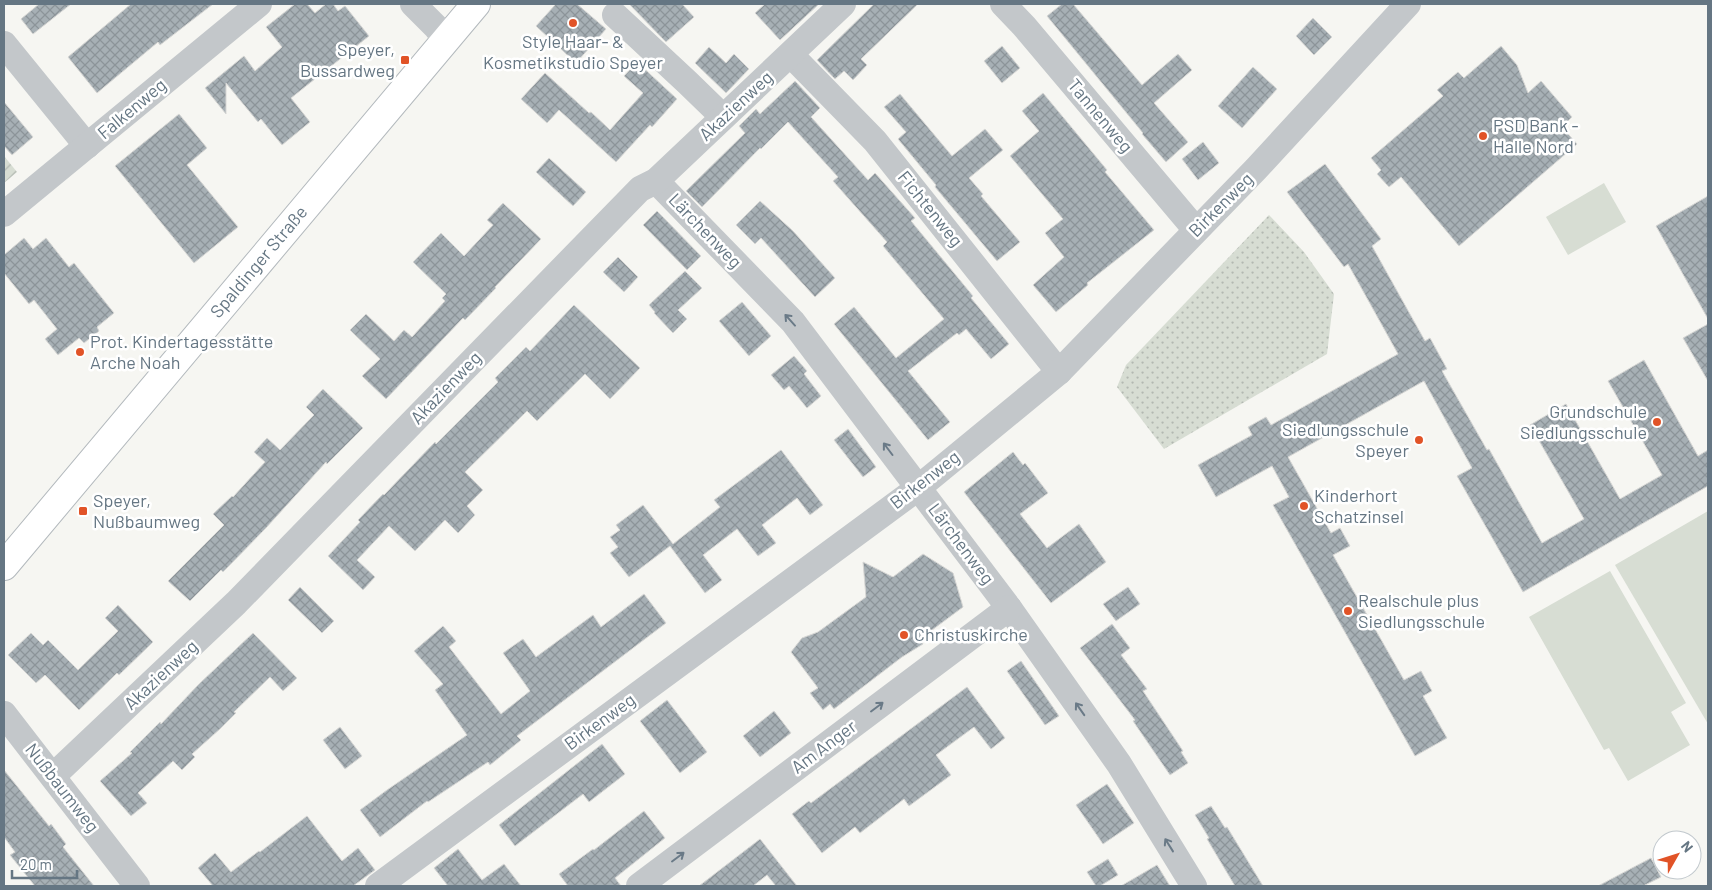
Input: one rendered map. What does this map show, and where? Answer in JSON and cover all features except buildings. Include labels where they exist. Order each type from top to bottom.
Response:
[{"type":"street","name":"Falkenweg","points":[[4,214],[259,4]]},
{"type":"street","points":[[413,4],[446,40]]},
{"type":"street","name":"Spaldinger Straße","points":[[4,566],[476,4]]},
{"type":"street","name":"Tannenweg","points":[[1003,4],[1024,26],[1196,230]]},
{"type":"street","name":"Birkenweg","points":[[390,883],[918,488],[1059,372],[1256,169],[1408,4]]},
{"type":"street","name":"Akazienweg","points":[[53,776],[236,603],[640,189],[656,181],[791,55],[838,6]]},
{"type":"street","points":[[615,15],[723,117]]},
{"type":"street","points":[[4,44],[87,146]]},
{"type":"street","name":"Fichtenweg","points":[[791,55],[875,141],[1059,372]]},
{"type":"street","name":"Lärchenweg","points":[[656,181],[793,322],[1009,608],[1119,764],[1194,886]]},
{"type":"street","name":"Am Anger","points":[[639,886],[1009,608]]},
{"type":"street","name":"Nußbaumweg","points":[[4,714],[137,886]]},
{"type":"shaded area","points":[[4,156],[17,172],[4,183]]},
{"type":"shaded area","points":[[1604,183],[1626,222],[1568,255],[1546,217]]},
{"type":"shaded area","points":[[1269,215],[1304,252],[1334,294],[1327,354],[1164,449],[1117,387],[1126,365]]},
{"type":"shaded area","points":[[1708,511],[1708,724],[1615,565]]},
{"type":"shaded area","points":[[1610,571],[1686,703],[1671,712],[1690,745],[1628,781],[1609,748],[1604,750],[1529,617]]},
{"type":"place","name":"Style Haar- & Kosmetikstudio Speyer","points":[[573,23]]},
{"type":"place","name":"Speyer, Bussardweg","points":[[405,60]]},
{"type":"place","name":"PSD Bank - Halle Nord","points":[[1483,136]]},
{"type":"place","name":"Prot. Kindertagesstätte Arche Noah","points":[[80,352]]},
{"type":"place","name":"Grundschule Siedlungsschule","points":[[1657,422]]},
{"type":"place","name":"Siedlungsschule Speyer","points":[[1419,440]]},
{"type":"place","name":"Kinderhort Schatzinsel","points":[[1304,506]]},
{"type":"place","name":"Speyer, Nußbaumweg","points":[[83,511]]},
{"type":"place","name":"Realschule plus Siedlungsschule","points":[[1348,611]]},
{"type":"place","name":"Christuskirche","points":[[904,635]]}]
